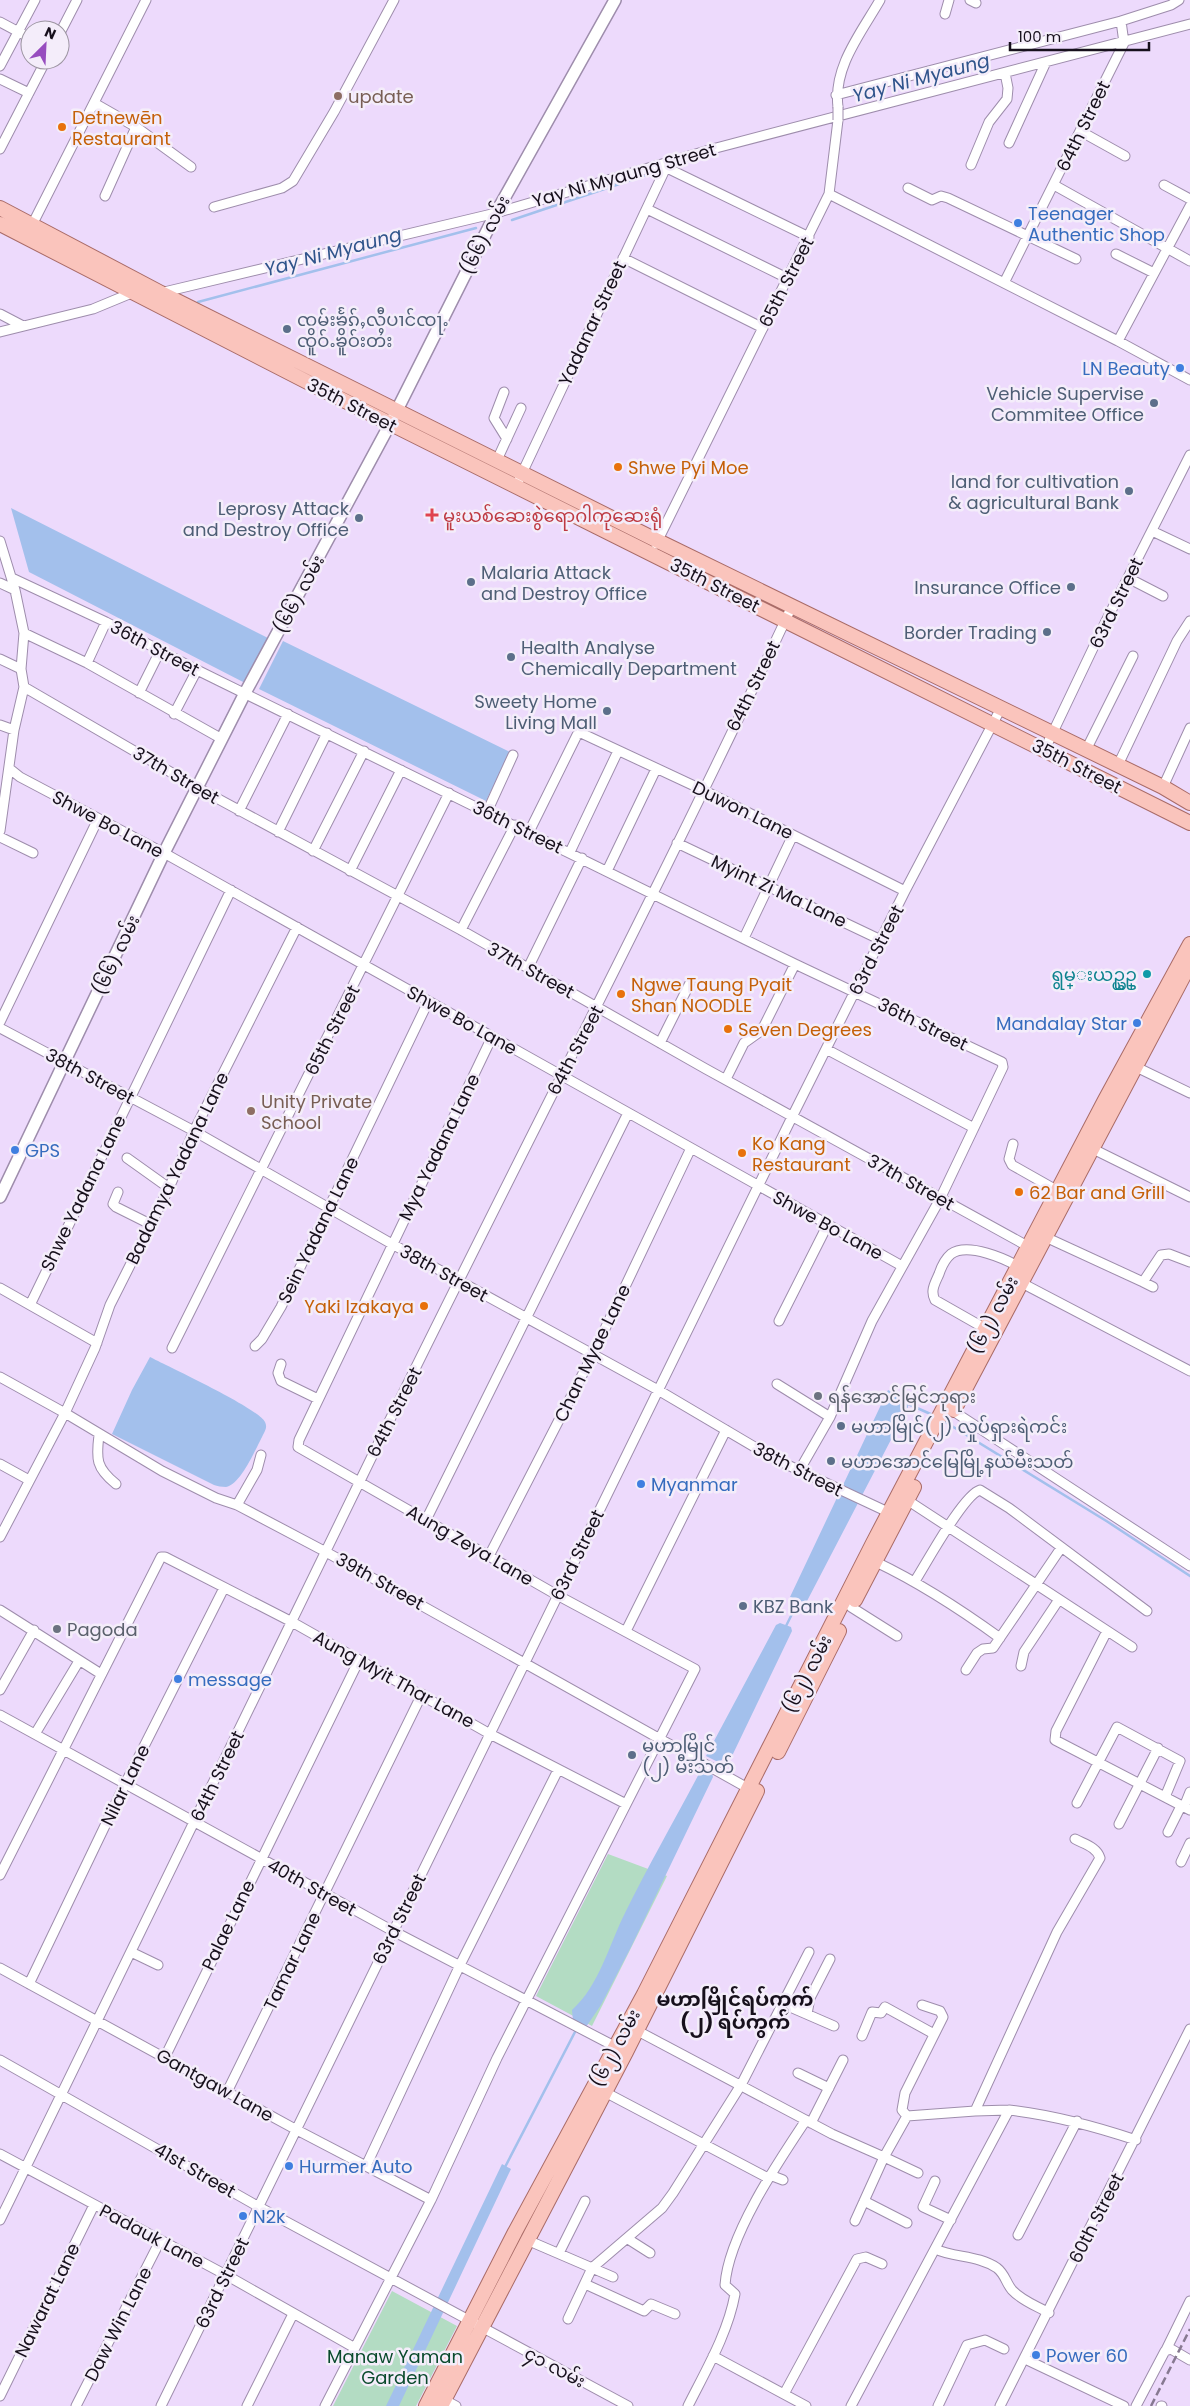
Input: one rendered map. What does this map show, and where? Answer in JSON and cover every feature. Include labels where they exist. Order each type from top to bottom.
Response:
[{"type":"main road","name":"35th Street","points":[[0,208],[29,232],[133,292],[265,361],[1185,820]]},
{"type":"main road","name":"35th Street","points":[[0,224],[29,232],[161,293],[658,541],[1190,801]]},
{"type":"main road","points":[[265,361],[272,348]]},
{"type":"main road","name":"(၆၂) လမ်း","points":[[1182,979],[1190,944]]},
{"type":"main road","name":"(၆၂) လမ်း","points":[[752,1790],[876,1562],[903,1498],[1131,1065],[1190,964]]},
{"type":"main road","name":"(၆၂) လမ်း","points":[[1041,1235],[1058,1191],[1088,1147]]},
{"type":"main road","name":"(၆၂) လမ်း","points":[[946,1418],[986,1329],[1021,1275]]},
{"type":"main road","name":"(၆၂) လမ်း","points":[[476,2325],[527,2240],[600,2090],[890,1513],[903,1498]]},
{"type":"main road","name":"(၆၂) လမ်း","points":[[426,2406],[444,2401],[515,2232],[600,2090]]},
{"type":"street","points":[[0,66],[35,0]]},
{"type":"street","points":[[29,232],[146,0]]},
{"type":"street","points":[[214,207],[282,188],[293,181],[334,112],[394,0]]},
{"type":"street","name":"(၆၆) လမ်း","points":[[0,1197],[164,854],[245,693],[390,424],[496,213],[615,0]]},
{"type":"street","name":"65th Street","points":[[652,554],[789,279],[829,194],[838,120],[836,95],[839,76],[844,62],[880,0]]},
{"type":"street","points":[[945,14],[949,0]]},
{"type":"street","points":[[836,95],[1122,31],[1179,0]]},
{"type":"street","points":[[65,20],[73,1]]},
{"type":"street","points":[[0,22],[18,32]]},
{"type":"street","name":"Yay Ni Myaung Street","points":[[0,332],[93,309],[133,292],[161,293],[496,213],[668,164],[1046,62],[1122,31],[1190,24]]},
{"type":"street","name":"64th Street","points":[[1004,283],[1080,131],[1122,31]]},
{"type":"street","points":[[1009,143],[1046,62]]},
{"type":"street","points":[[0,149],[3,135],[41,70]]},
{"type":"street","points":[[971,165],[989,122],[1006,99],[1008,88],[1004,73]]},
{"type":"street","points":[[0,79],[29,93]]},
{"type":"street","points":[[94,103],[136,128],[191,167]]},
{"type":"street","points":[[104,196],[136,128]]},
{"type":"street","points":[[1080,131],[1125,156]]},
{"type":"street","points":[[668,164],[809,237]]},
{"type":"street","name":"Yadanar Street","points":[[516,486],[668,164]]},
{"type":"street","points":[[1054,185],[1190,261]]},
{"type":"street","points":[[1164,185],[1190,199]]},
{"type":"street","points":[[908,188],[932,200],[944,196],[1076,259]]},
{"type":"street","points":[[829,194],[1118,340],[1190,380]]},
{"type":"street","points":[[1118,340],[1190,206]]},
{"type":"street","points":[[647,209],[789,279]]},
{"type":"street","points":[[1116,254],[1154,273]]},
{"type":"street","points":[[623,258],[763,328]]},
{"type":"street","points":[[0,314],[23,326]]},
{"type":"street","points":[[504,392],[494,418],[507,439]]},
{"type":"street","points":[[497,460],[521,408]]},
{"type":"street","name":"63rd Street","points":[[1044,751],[1190,456]]},
{"type":"street","points":[[1152,531],[1190,548]]},
{"type":"street","points":[[0,542],[12,578],[24,633],[21,669],[24,687],[14,730],[0,831]]},
{"type":"street","name":"36th Street","points":[[12,578],[35,587],[197,670],[795,964],[1003,1064],[974,1128]]},
{"type":"street","points":[[1128,578],[1164,596]]},
{"type":"street","points":[[0,583],[15,590]]},
{"type":"street","name":"64th Street","points":[[0,2220],[359,1482],[561,1075],[598,1008],[792,606]]},
{"type":"street","points":[[1118,766],[1177,641],[1190,621]]},
{"type":"street","points":[[86,663],[106,622]]},
{"type":"street","points":[[24,633],[86,663],[174,714],[222,739]]},
{"type":"street","points":[[139,693],[160,651]]},
{"type":"street","points":[[1086,750],[1133,656]]},
{"type":"street","points":[[1,662],[21,669]]},
{"type":"street","points":[[174,714],[197,670]]},
{"type":"street","name":"37th Street","points":[[24,687],[239,811],[396,897],[461,930],[940,1199],[1034,1249]]},
{"type":"street","name":"63rd Street","points":[[161,2406],[793,1115],[905,891],[1001,708]]},
{"type":"street","points":[[239,811],[288,714]]},
{"type":"street","points":[[0,726],[14,730]]},
{"type":"street","points":[[1163,787],[1190,728]]},
{"type":"street","points":[[278,832],[327,733]]},
{"type":"street","name":"Duwon Lane","points":[[529,832],[578,733],[703,790],[905,891]]},
{"type":"street","points":[[313,851],[364,751]]},
{"type":"street","points":[[570,852],[618,751]]},
{"type":"street","points":[[487,812],[513,754]]},
{"type":"street","name":"Shwe Bo Lane","points":[[10,769],[20,777],[231,890],[902,1266]]},
{"type":"street","points":[[350,871],[401,770]]},
{"type":"street","points":[[607,871],[656,770]]},
{"type":"street","name":"65th Street","points":[[172,1348],[449,793]]},
{"type":"street","points":[[1185,820],[1190,801]]},
{"type":"street","points":[[0,1022],[98,819]]},
{"type":"street","points":[[461,930],[515,825]]},
{"type":"street","points":[[744,938],[793,835]]},
{"type":"street","points":[[0,837],[33,853]]},
{"type":"street","name":"Myint Zi Ma Lane","points":[[676,843],[881,940]]},
{"type":"street","points":[[528,968],[582,858]]},
{"type":"street","name":"Shwe Yadana Lane","points":[[30,1305],[129,1096],[231,890]]},
{"type":"street","name":"Badamya Yadana Lane","points":[[65,1413],[97,1343],[110,1305],[169,1188],[194,1131],[297,927]]},
{"type":"street","points":[[726,1079],[744,1043],[764,1026],[795,964]]},
{"type":"street","points":[[660,1043],[690,983]]},
{"type":"street","name":"Sein Yadana Lane","points":[[255,1346],[262,1339],[281,1307],[428,1002]]},
{"type":"street","name":"38th Street","points":[[0,1028],[194,1131],[392,1244],[658,1390],[799,1471],[890,1513]]},
{"type":"street","name":"Mya Yadana Lane","points":[[298,1447],[299,1440],[318,1399],[492,1037]]},
{"type":"street","points":[[799,1471],[830,1417],[872,1321],[940,1199],[974,1128],[826,1049]]},
{"type":"street","points":[[1131,1065],[1190,1093]]},
{"type":"street","points":[[426,1520],[628,1113]]},
{"type":"street","points":[[1013,1144],[1009,1159],[1012,1165],[1058,1191]]},
{"type":"street","points":[[1088,1147],[1190,1197]]},
{"type":"street","name":"Chan Myae Lane","points":[[490,1556],[593,1354],[691,1148]]},
{"type":"street","points":[[127,1158],[169,1188]]},
{"type":"street","points":[[118,1192],[113,1204],[116,1207],[150,1224]]},
{"type":"street","points":[[779,1321],[828,1224]]},
{"type":"street","points":[[1041,1235],[1153,1287]]},
{"type":"street","points":[[986,1329],[935,1300],[932,1295],[932,1288],[950,1254],[966,1251],[992,1254],[1021,1275],[1190,1371]]},
{"type":"street","points":[[1143,1282],[1161,1254],[1169,1254],[1190,1262]]},
{"type":"street","points":[[0,1288],[97,1343]]},
{"type":"street","points":[[281,1364],[278,1373],[280,1382],[318,1399]]},
{"type":"street","name":"39th Street","points":[[0,1377],[162,1471],[216,1498],[237,1505],[326,1552],[526,1662],[752,1790]]},
{"type":"street","points":[[777,1384],[830,1417]]},
{"type":"street","points":[[0,1537],[65,1413]]},
{"type":"street","points":[[946,1418],[1190,1566]]},
{"type":"street","points":[[626,1630],[726,1430]]},
{"type":"street","points":[[99,1434],[97,1452],[100,1467],[104,1474],[116,1484]]},
{"type":"street","name":"Aung Zeya Lane","points":[[298,1447],[557,1595],[626,1630],[695,1669],[660,1738]]},
{"type":"street","points":[[237,1505],[257,1470],[261,1455]]},
{"type":"street","points":[[0,1464],[29,1480]]},
{"type":"street","points":[[915,1581],[948,1527],[972,1494],[980,1490],[1009,1508],[1147,1610]]},
{"type":"street","points":[[903,1498],[1132,1647]]},
{"type":"street","points":[[966,1670],[977,1653],[984,1649],[992,1650],[1061,1548]]},
{"type":"street","name":"Aung Myit Thar Lane","points":[[101,1674],[161,1557],[165,1557],[292,1622],[490,1734],[626,1804]]},
{"type":"street","points":[[876,1562],[915,1581],[955,1606],[1000,1638]]},
{"type":"street","name":"Nilar Lane","points":[[29,1984],[125,1784],[224,1588]]},
{"type":"street","points":[[1021,1666],[1024,1652],[1058,1600]]},
{"type":"street","points":[[851,1607],[897,1636]]},
{"type":"street","points":[[0,1610],[101,1674],[0,1875]]},
{"type":"street","points":[[0,1690],[34,1630]]},
{"type":"street","points":[[1108,1631],[1055,1736],[1055,1740],[1060,1745],[1185,1808]]},
{"type":"street","points":[[35,1734],[79,1660]]},
{"type":"street","name":"Palae Lane","points":[[165,2057],[260,1859],[359,1660]]},
{"type":"street","name":"Tamar Lane","points":[[227,2092],[422,1694]]},
{"type":"street","name":"40th Street","points":[[0,1715],[393,1931],[621,2050]]},
{"type":"street","points":[[1077,1803],[1099,1765],[1118,1726],[1180,1761],[1165,1797]]},
{"type":"street","points":[[325,2406],[431,2200],[497,2058],[660,1738]]},
{"type":"street","points":[[1120,1824],[1158,1748]]},
{"type":"street","points":[[366,2166],[460,1965],[558,1770]]},
{"type":"street","points":[[1168,1832],[1185,1808],[1190,1792]]},
{"type":"street","points":[[974,2111],[1057,1932],[1100,1858],[1098,1852],[1075,1839]]},
{"type":"street","points":[[1181,1862],[1190,1843]]},
{"type":"street","points":[[131,1952],[158,1965]]},
{"type":"street","points":[[568,2319],[592,2268],[662,2208],[741,2085],[781,2003],[809,1952]]},
{"type":"street","points":[[806,2014],[812,1993],[830,1959]]},
{"type":"street","name":"Gantgaw Lane","points":[[0,1968],[295,2129],[431,2200]]},
{"type":"street","points":[[781,2003],[834,2026]]},
{"type":"street","points":[[907,2116],[902,2110],[903,2099],[943,2015],[940,2011],[922,2005]]},
{"type":"street","points":[[862,2036],[872,2012],[880,2013],[885,2008],[934,2034]]},
{"type":"street","points":[[632,2028],[808,2121],[918,2173]]},
{"type":"street","name":"60th Street","points":[[1000,2406],[1049,2313],[1190,2029]]},
{"type":"street","name":"41st Street","points":[[0,2060],[62,2093],[259,2207],[433,2301]]},
{"type":"street","points":[[688,2406],[713,2356],[732,2308],[735,2294],[725,2286],[726,2271],[769,2177],[829,2088],[843,2060]]},
{"type":"street","points":[[798,2072],[829,2088]]},
{"type":"street","points":[[600,2090],[769,2177],[783,2180]]},
{"type":"street","points":[[851,2406],[1009,2110]]},
{"type":"street","points":[[907,2116],[1009,2110],[1077,2121],[1136,2140]]},
{"type":"street","points":[[855,2222],[884,2157],[907,2116]]},
{"type":"street","points":[[1018,2234],[1077,2121]]},
{"type":"street","name":"Padauk Lane","points":[[0,2154],[226,2275],[355,2348]]},
{"type":"street","points":[[935,2181],[923,2207],[951,2220]]},
{"type":"street","points":[[559,2253],[585,2201]]},
{"type":"street","points":[[864,2201],[908,2223]]},
{"type":"street","name":"Nawarat Lane","points":[[0,2396],[94,2205]]},
{"type":"street","points":[[628,2239],[650,2253]]},
{"type":"street","points":[[527,2240],[613,2277]]},
{"type":"street","name":"Daw Win Lane","points":[[76,2406],[160,2241]]},
{"type":"street","points":[[935,2249],[948,2255],[980,2259],[997,2268],[1004,2274],[1010,2288],[1017,2295],[1049,2313]]},
{"type":"street","points":[[784,2394],[857,2260],[866,2257],[882,2264]]},
{"type":"street","points":[[584,2284],[644,2311],[651,2304],[675,2314]]},
{"type":"street","name":"၄၁ လမ်း","points":[[433,2301],[628,2406]]},
{"type":"street","points":[[1136,2406],[1190,2301]]},
{"type":"street","points":[[247,2406],[293,2314]]},
{"type":"street","points":[[938,2406],[967,2345],[985,2340],[1004,2349]]},
{"type":"street","points":[[1166,2350],[1171,2349],[1190,2360]]},
{"type":"street","points":[[713,2356],[806,2406]]},
{"type":"street","points":[[1025,2359],[1124,2406]]},
{"type":"green space","points":[[608,1854],[667,1876],[592,2026],[536,1996]]},
{"type":"green space","name":"Manaw Yaman Garden","points":[[392,2291],[457,2326],[416,2406],[333,2406]]},
{"type":"water","points":[[11,508],[270,639],[247,684],[29,572]]},
{"type":"water","points":[[283,641],[510,752],[486,801],[259,689]]},
{"type":"water","points":[[150,1357],[247,1407],[265,1422],[265,1430],[253,1455],[243,1472],[232,1485],[226,1487],[214,1485],[112,1434],[132,1390]]},
{"type":"water","points":[[888,1390],[907,1399],[908,1407],[806,1603],[790,1597]]},
{"type":"water","points":[[780,1623],[791,1627],[792,1631],[732,1756],[724,1756],[720,1763],[706,1756],[776,1625]]},
{"type":"water","points":[[702,1768],[712,1773],[713,1777],[631,1947],[601,2005],[586,2027],[573,2021],[572,2010],[589,1989],[603,1964],[634,1895]]},
{"type":"water","points":[[502,2164],[511,2169],[399,2406],[386,2406]]},
{"type":"waterway","name":"Yay Ni Myaung","points":[[512,220],[658,171]]},
{"type":"waterway","name":"Yay Ni Myaung","points":[[198,302],[476,228]]},
{"type":"waterway","points":[[906,1403],[935,1416]]},
{"type":"waterway","points":[[942,1420],[1108,1522],[1190,1576]]},
{"type":"waterway","points":[[785,1628],[799,1600]]},
{"type":"waterway","points":[[504,2169],[576,2030]]},
{"type":"railway","points":[[1151,2406],[1190,2329]]},
{"type":"place","name":"update","points":[[338,96]]},
{"type":"place","name":"Detnewēn Restaurant","points":[[62,127]]},
{"type":"place","name":"Teenager Authentic Shop","points":[[1018,223]]},
{"type":"place","name":"ၸုမ်းၶႅၵ်ႇလီပၢင်ၸႃႉ ၸိူဝ်ႉၶိူဝ်းတႆး","points":[[287,329]]},
{"type":"place","name":"LN Beauty","points":[[1180,368]]},
{"type":"place","name":"Vehicle Supervise Commitee Office","points":[[1154,403]]},
{"type":"place","name":"Shwe Pyi Moe","points":[[618,467]]},
{"type":"place","name":"land for cultivation & agricultural Bank","points":[[1129,491]]},
{"type":"place","name":"မူးယစ်ဆေးစွဲရောဂါကုဆေးရုံ","points":[[432,515]]},
{"type":"place","name":"Leprosy Attack and Destroy Office","points":[[359,518]]},
{"type":"place","name":"Malaria Attack and Destroy Office","points":[[471,582]]},
{"type":"place","name":"Insurance Office","points":[[1071,587]]},
{"type":"place","name":"Border Trading","points":[[1047,632]]},
{"type":"place","name":"Health Analyse Chemically Department","points":[[511,657]]},
{"type":"place","name":"Sweety Home Living Mall","points":[[607,711]]},
{"type":"place","name":"ရွမ္းယဥ္ယဥ္","points":[[1147,974]]},
{"type":"place","name":"Ngwe Taung Pyait Shan NOODLE","points":[[621,994]]},
{"type":"place","name":"Mandalay Star","points":[[1137,1023]]},
{"type":"place","name":"Seven Degrees","points":[[728,1029]]},
{"type":"place","name":"Unity Private School","points":[[251,1111]]},
{"type":"place","name":"GPS","points":[[15,1150]]},
{"type":"place","name":"Ko Kang Restaurant","points":[[742,1153]]},
{"type":"place","name":"62 Bar and Grill","points":[[1019,1192]]},
{"type":"place","name":"Yaki Izakaya","points":[[424,1306]]},
{"type":"place","name":"ရန်အောင်မြင်ဘုရား","points":[[818,1396]]},
{"type":"place","name":"မဟာမြိုင်(၂) လှုပ်ရှားရဲကင်း","points":[[841,1426]]},
{"type":"place","name":"မဟာအောင်မြေမြို့နယ်မီးသတ်","points":[[831,1461]]},
{"type":"place","name":"Myanmar","points":[[641,1484]]},
{"type":"place","name":"KBZ Bank","points":[[743,1606]]},
{"type":"place","name":"Pagoda","points":[[57,1629]]},
{"type":"place","name":"message","points":[[178,1679]]},
{"type":"place","name":"မဟာမြိုင် (၂) မီးသတ်","points":[[632,1755]]},
{"type":"place","name":"Hurmer Auto","points":[[289,2166]]},
{"type":"place","name":"N2k","points":[[243,2216]]},
{"type":"place","name":"Power 60","points":[[1036,2355]]},
{"type":"district","name":"မဟာမြိုင်ရပ်ကွက် (၂) ရပ်ကွက်","points":[[735,2010]]}]
